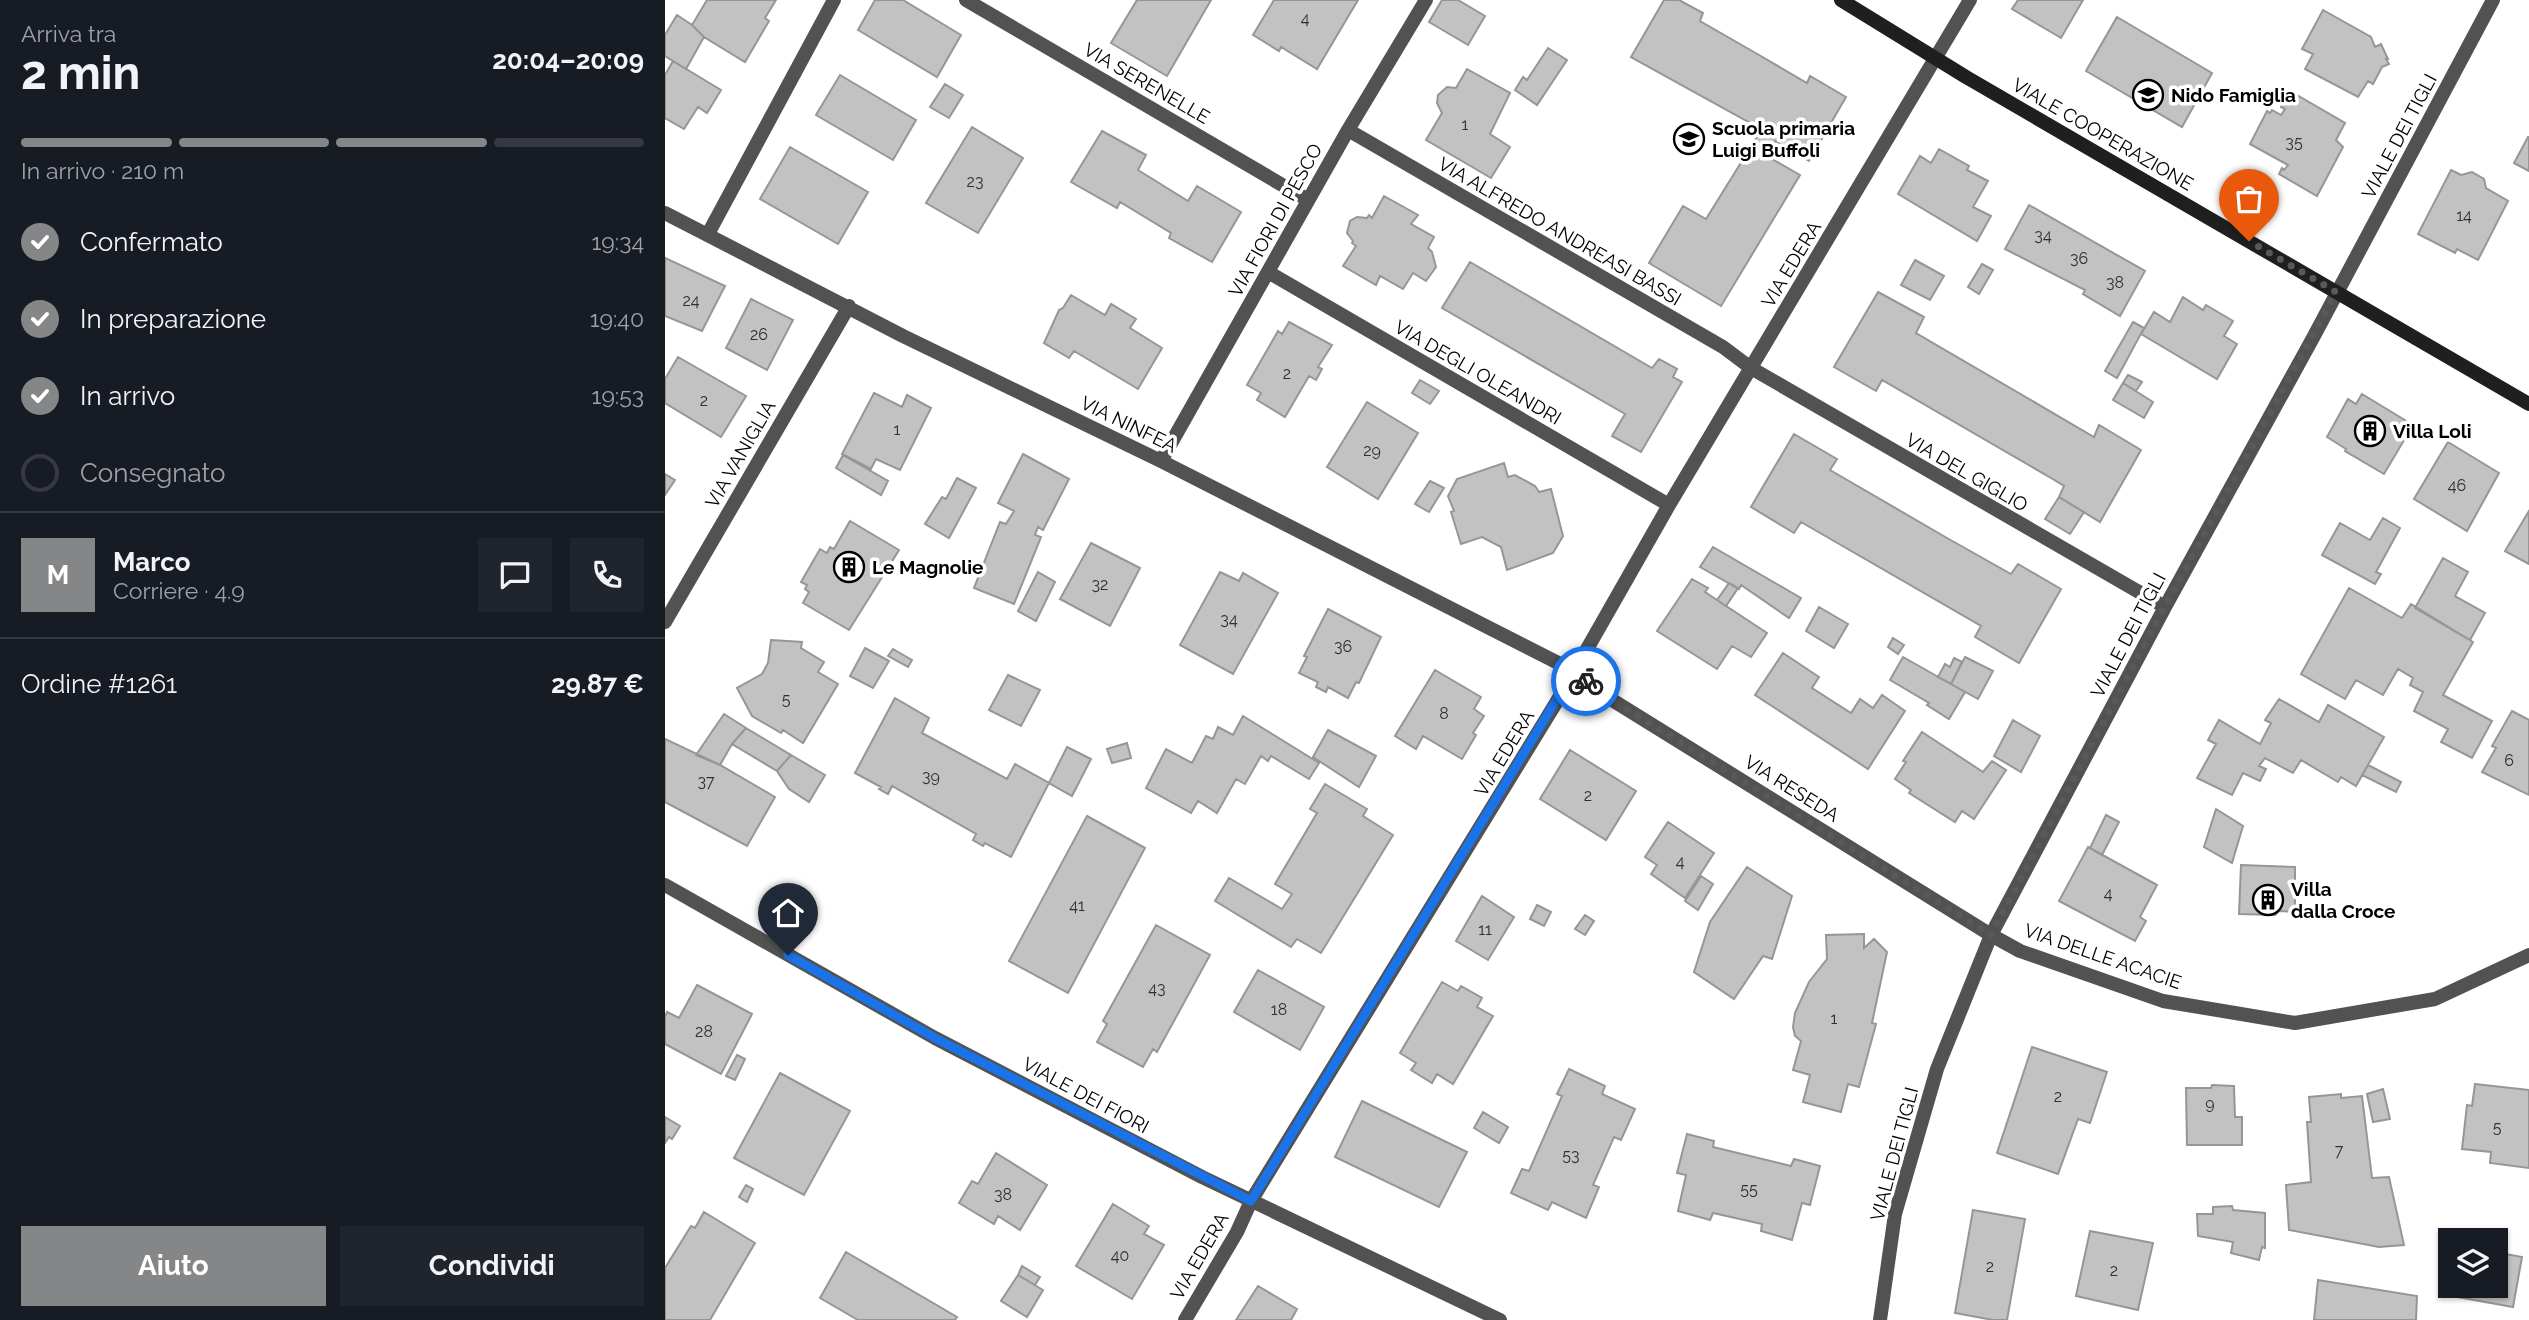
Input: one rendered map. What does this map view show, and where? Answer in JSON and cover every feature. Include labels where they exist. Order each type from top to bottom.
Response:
[{"type":"street","points":[[708,234],[834,0]]},
{"type":"street","name":"VIA SERENELLE","points":[[966,0],[1308,200]]},
{"type":"street","name":"VIA FIORI DI PESCO","points":[[1161,461],[1348,130],[1426,0]]},
{"type":"street","name":"VIALE COOPERAZIONE","points":[[1841,0],[2529,404]]},
{"type":"street","name":"VIA EDERA","points":[[1185,1320],[1237,1232],[1251,1201],[1574,671],[1669,505],[1970,0]]},
{"type":"street","name":"VIALE DEI TIGLI","points":[[1880,1320],[1895,1214],[1937,1069],[1991,935],[2493,0]]},
{"type":"street","name":"VIA ALFREDO ANDREASI BASSI","points":[[1348,130],[1723,347],[1751,368]]},
{"type":"street","name":"VIA NINFEA","points":[[665,213],[1574,671]]},
{"type":"street","name":"VIA DEGLI OLEANDRI","points":[[1268,272],[1669,505]]},
{"type":"street","name":"VIA VANIGLIA","points":[[665,622],[849,306]]},
{"type":"street","name":"VIA DEL GIGLIO","points":[[1751,368],[2165,607]]},
{"type":"street","name":"VIA RESEDA","points":[[1574,671],[1596,690],[1991,935]]},
{"type":"street","name":"VIALE DEI FIORI","points":[[665,885],[935,1038],[1251,1201],[1500,1320]]},
{"type":"street","name":"VIA DELLE ACACIE","points":[[1991,935],[2021,951],[2163,1000],[2295,1023],[2435,999],[2529,954]]},
{"type":"building","points":[[707,0],[776,0],[765,18],[769,21],[745,62],[704,37],[692,25]]},
{"type":"building","points":[[875,0],[903,0],[961,35],[937,77],[858,30]]},
{"type":"building","points":[[1137,0],[1211,0],[1167,76],[1111,43]]},
{"type":"building","points":[[1274,0],[1358,0],[1317,69],[1281,47],[1279,51],[1253,35]]},
{"type":"building","points":[[1442,0],[1458,0],[1485,16],[1468,45],[1429,22]]},
{"type":"building","points":[[1664,0],[1679,0],[1703,13],[1700,21],[1807,83],[1810,76],[1846,97],[1809,161],[1775,141],[1767,156],[1800,175],[1721,306],[1649,263],[1683,206],[1706,219],[1760,132],[1759,128],[1631,57]]},
{"type":"building","points":[[2018,0],[2083,0],[2061,38],[2012,9]]},
{"type":"building","points":[[2323,10],[2371,37],[2375,47],[2381,44],[2388,59],[2389,64],[2382,67],[2373,84],[2368,81],[2358,97],[2305,69],[2313,54],[2302,49]]},
{"type":"building","points":[[677,15],[704,37],[686,69],[665,56],[665,35]]},
{"type":"building","points":[[2117,17],[2212,73],[2182,127],[2086,71]]},
{"type":"building","points":[[1548,48],[1567,60],[1537,105],[1515,90],[1523,77],[1527,80]]},
{"type":"building","points":[[673,61],[721,90],[707,113],[698,107],[684,129],[665,118],[665,75]]},
{"type":"building","points":[[1467,69],[1510,93],[1490,134],[1510,147],[1491,178],[1426,140],[1442,113],[1437,103],[1438,95],[1447,87],[1456,88]]},
{"type":"building","points":[[840,75],[916,120],[893,160],[816,115]]},
{"type":"building","points":[[945,84],[963,95],[949,118],[930,107]]},
{"type":"building","points":[[2290,91],[2345,123],[2336,140],[2343,147],[2317,196],[2279,174],[2282,168],[2284,170],[2288,165],[2250,144],[2267,111],[2270,113],[2272,110],[2281,115],[2285,109],[2281,107]]},
{"type":"building","points":[[972,127],[1023,158],[978,233],[926,203]]},
{"type":"building","points":[[1102,131],[1146,155],[1138,170],[1188,201],[1197,186],[1241,212],[1212,262],[1169,238],[1171,233],[1120,202],[1117,208],[1071,182]]},
{"type":"building","points":[[2529,137],[2529,171],[2514,163]]},
{"type":"building","points":[[790,147],[868,192],[838,244],[760,199]]},
{"type":"building","points":[[1939,149],[1969,166],[1967,170],[1988,181],[1973,207],[1991,216],[1977,241],[1898,194],[1920,156],[1931,163]]},
{"type":"building","points":[[2451,170],[2461,175],[2472,172],[2484,179],[2486,188],[2508,201],[2478,260],[2457,249],[2455,253],[2418,234]]},
{"type":"building","points":[[1384,196],[1418,215],[1411,224],[1434,237],[1428,248],[1432,252],[1436,267],[1426,281],[1413,273],[1403,289],[1380,276],[1376,285],[1343,266],[1356,246],[1347,233],[1350,221],[1357,217],[1367,218],[1369,215],[1372,218]]},
{"type":"building","points":[[2029,205],[2145,271],[2120,316],[2083,294],[2085,290],[2005,249]]},
{"type":"building","points":[[665,258],[725,286],[702,331],[665,316]]},
{"type":"building","points":[[1915,260],[1944,276],[1930,300],[1901,285]]},
{"type":"building","points":[[1470,262],[1652,368],[1659,359],[1677,369],[1673,377],[1682,382],[1641,452],[1612,436],[1625,414],[1442,308]]},
{"type":"building","points":[[1982,264],[1993,270],[1979,294],[1968,287]]},
{"type":"building","points":[[1878,292],[1924,317],[1916,333],[2094,437],[2099,425],[2141,450],[2100,522],[2059,497],[2064,486],[2051,478],[1882,380],[1876,391],[1834,367]]},
{"type":"building","points":[[1071,295],[1105,315],[1111,304],[1136,319],[1130,328],[1162,348],[1138,389],[1074,351],[1069,358],[1044,343],[1059,310]]},
{"type":"building","points":[[2183,297],[2203,310],[2206,305],[2233,321],[2224,336],[2237,344],[2217,379],[2141,334],[2154,312],[2170,322]]},
{"type":"building","points":[[751,299],[793,320],[767,370],[726,348]]},
{"type":"building","points":[[1289,322],[1332,345],[1318,367],[1322,369],[1316,380],[1309,376],[1285,417],[1257,400],[1261,393],[1247,385],[1278,331],[1282,334]]},
{"type":"building","points":[[2133,322],[2144,328],[2117,378],[2105,371]]},
{"type":"building","points":[[678,357],[746,396],[721,437],[665,403],[665,379]]},
{"type":"building","points":[[2128,375],[2142,382],[2136,391],[2123,383]]},
{"type":"building","points":[[1420,380],[1439,391],[1430,404],[1412,393]]},
{"type":"building","points":[[2123,383],[2153,402],[2144,418],[2113,400]]},
{"type":"building","points":[[874,393],[902,407],[907,395],[931,408],[900,470],[876,459],[871,469],[842,454]]},
{"type":"building","name":"Villa Loli","points":[[2362,394],[2413,425],[2384,474],[2327,437],[2348,399],[2356,404]]},
{"type":"building","points":[[1367,402],[1418,433],[1378,499],[1327,467]]},
{"type":"building","points":[[1794,434],[1837,459],[1830,470],[1947,538],[2011,574],[2018,564],[2061,589],[2019,663],[1975,637],[1981,626],[1801,522],[1794,533],[1751,507]]},
{"type":"building","points":[[2448,442],[2499,473],[2467,531],[2414,499]]},
{"type":"building","points":[[1023,454],[1069,479],[1043,530],[1038,527],[1035,535],[1041,537],[1014,604],[974,588],[1000,522],[1006,524],[1014,511],[998,503]]},
{"type":"building","points":[[843,455],[888,481],[881,495],[836,468]]},
{"type":"building","points":[[1504,463],[1508,477],[1515,475],[1535,486],[1539,492],[1551,489],[1563,536],[1553,553],[1507,570],[1501,547],[1482,537],[1461,544],[1448,496],[1457,479]]},
{"type":"building","points":[[665,474],[675,480],[665,495]]},
{"type":"building","points":[[957,478],[976,488],[949,538],[925,524],[942,497],[946,499]]},
{"type":"building","points":[[1430,481],[1444,488],[1429,512],[1415,504]]},
{"type":"building","points":[[2059,497],[2084,512],[2070,534],[2045,519]]},
{"type":"building","points":[[2529,511],[2529,564],[2505,551]]},
{"type":"building","points":[[2383,518],[2400,528],[2376,572],[2381,574],[2375,584],[2322,555],[2340,523],[2370,540]]},
{"type":"building","name":"Le Magnolie","points":[[850,521],[899,550],[849,630],[803,603],[809,592],[805,589],[807,585],[801,582],[820,549],[827,553],[830,547],[834,549]]},
{"type":"building","points":[[1091,543],[1140,568],[1110,626],[1060,599]]},
{"type":"building","points":[[1713,547],[1801,598],[1789,618],[1741,585],[1739,589],[1700,567]]},
{"type":"building","points":[[2443,558],[2468,572],[2455,596],[2485,613],[2470,640],[2415,608]]},
{"type":"building","points":[[1038,572],[1055,582],[1036,621],[1018,611]]},
{"type":"building","points":[[1220,572],[1239,581],[1243,573],[1278,593],[1233,674],[1180,645]]},
{"type":"building","points":[[1692,579],[1708,588],[1705,592],[1767,633],[1751,657],[1732,646],[1717,669],[1657,631]]},
{"type":"building","points":[[1729,583],[1738,588],[1726,606],[1717,600]]},
{"type":"building","points":[[2349,588],[2402,618],[2411,604],[2473,642],[2443,695],[2492,721],[2472,758],[2441,742],[2448,729],[2414,711],[2423,692],[2410,685],[2413,678],[2398,669],[2383,695],[2356,680],[2345,699],[2301,674]]},
{"type":"building","points":[[1819,607],[1848,624],[1834,648],[1806,631]]},
{"type":"building","points":[[1328,609],[1381,637],[1359,683],[1356,682],[1348,698],[1328,687],[1326,692],[1316,687],[1318,682],[1299,673],[1307,657],[1304,656]]},
{"type":"building","points":[[1893,638],[1904,645],[1898,654],[1888,647]]},
{"type":"building","points":[[771,640],[802,642],[801,648],[824,662],[818,672],[838,684],[803,743],[783,730],[781,733],[752,716],[737,688],[762,674],[768,663]]},
{"type":"building","points":[[865,648],[889,661],[873,688],[850,676]]},
{"type":"building","points":[[893,649],[912,660],[908,667],[888,656]]},
{"type":"building","points":[[1783,653],[1819,677],[1812,688],[1851,713],[1860,699],[1873,708],[1882,695],[1905,711],[1868,769],[1755,695]]},
{"type":"building","points":[[1903,657],[1965,692],[1949,719],[1927,705],[1929,703],[1890,680]]},
{"type":"building","points":[[1965,657],[1993,671],[1978,699],[1951,684]]},
{"type":"building","points":[[1954,658],[1962,662],[1951,684],[1938,677],[1945,664],[1950,667]]},
{"type":"building","points":[[1435,670],[1481,697],[1474,709],[1484,716],[1462,759],[1423,736],[1416,749],[1395,736]]},
{"type":"building","points":[[1008,675],[1040,690],[1021,726],[989,710]]},
{"type":"building","points":[[895,698],[929,718],[922,733],[1007,779],[1015,764],[1049,783],[1011,857],[985,843],[983,846],[973,840],[976,834],[892,786],[888,794],[879,789],[881,787],[855,773]]},
{"type":"building","points":[[2279,699],[2319,722],[2328,705],[2384,737],[2356,786],[2341,777],[2338,782],[2301,760],[2293,773],[2265,758],[2259,766],[2266,769],[2260,781],[2243,773],[2232,795],[2197,778],[2216,744],[2208,740],[2219,720],[2260,744],[2271,723],[2265,720]]},
{"type":"building","points":[[2512,711],[2529,720],[2529,795],[2482,772],[2496,748],[2492,746]]},
{"type":"building","points":[[724,714],[746,728],[732,744],[720,765],[696,755]]},
{"type":"building","points":[[1243,716],[1319,763],[1309,779],[1271,756],[1268,761],[1261,756],[1245,784],[1236,779],[1217,813],[1198,801],[1191,813],[1146,788],[1166,749],[1192,763],[1206,736],[1213,739],[1218,727],[1233,735]]},
{"type":"building","points":[[2013,720],[2040,736],[2021,772],[1994,756]]},
{"type":"building","points":[[746,728],[791,755],[777,771],[732,744]]},
{"type":"building","points":[[1328,730],[1376,756],[1359,787],[1313,757]]},
{"type":"building","points":[[1922,732],[1983,772],[1992,761],[2006,770],[1974,819],[1962,811],[1955,822],[1909,793],[1911,790],[1895,779]]},
{"type":"building","points":[[665,739],[720,765],[775,797],[747,846],[665,802]]},
{"type":"building","points":[[1127,743],[1131,758],[1112,763],[1107,749]]},
{"type":"building","points":[[1067,747],[1091,759],[1072,796],[1049,783]]},
{"type":"building","points":[[1570,750],[1636,791],[1606,840],[1540,799]]},
{"type":"building","points":[[791,755],[825,775],[809,802],[789,789],[777,771]]},
{"type":"building","points":[[2368,765],[2401,782],[2396,792],[2362,775]]},
{"type":"building","points":[[1325,784],[1367,809],[1363,816],[1393,835],[1321,953],[1297,939],[1291,947],[1215,901],[1229,878],[1282,909],[1292,894],[1275,884],[1317,813],[1310,809]]},
{"type":"building","points":[[2216,809],[2243,826],[2232,863],[2204,847]]},
{"type":"building","points":[[2106,815],[2119,822],[2102,855],[2090,848]]},
{"type":"building","points":[[1087,816],[1145,848],[1068,993],[1009,961]]},
{"type":"building","points":[[1668,822],[1714,853],[1685,898],[1651,874],[1657,865],[1645,857]]},
{"type":"building","points":[[2088,847],[2157,885],[2140,917],[2146,921],[2135,941],[2059,901]]},
{"type":"building","name":"Villa dalla Croce","points":[[2241,865],[2295,867],[2295,912],[2279,911],[2275,915],[2239,914]]},
{"type":"building","points":[[1747,867],[1792,896],[1772,959],[1763,956],[1734,999],[1694,972],[1710,922]]},
{"type":"building","points":[[1701,876],[1713,884],[1698,910],[1685,901]]},
{"type":"building","points":[[1482,896],[1514,917],[1488,960],[1456,941]]},
{"type":"building","points":[[1537,905],[1551,912],[1544,926],[1530,919]]},
{"type":"building","points":[[1585,915],[1594,921],[1585,935],[1575,929]]},
{"type":"building","points":[[1156,925],[1210,955],[1157,1052],[1153,1049],[1143,1067],[1097,1042],[1107,1024],[1103,1021]]},
{"type":"building","points":[[1864,934],[1864,948],[1874,939],[1887,952],[1872,1023],[1876,1024],[1859,1087],[1848,1084],[1841,1112],[1803,1102],[1810,1075],[1793,1070],[1801,1041],[1795,1036],[1793,1027],[1795,1013],[1809,982],[1827,959],[1826,935]]},
{"type":"building","points":[[1258,970],[1324,1007],[1300,1050],[1234,1012]]},
{"type":"building","points":[[1442,982],[1458,991],[1461,986],[1482,998],[1477,1007],[1493,1016],[1453,1084],[1437,1074],[1432,1083],[1411,1070],[1416,1063],[1400,1053]]},
{"type":"building","points":[[697,985],[752,1014],[721,1074],[665,1044],[667,1012],[679,1018]]},
{"type":"building","points":[[2032,1047],[2107,1072],[2090,1123],[2078,1119],[2058,1174],[1997,1153]]},
{"type":"building","points":[[737,1055],[745,1059],[735,1080],[726,1076]]},
{"type":"building","points":[[1569,1069],[1605,1086],[1602,1094],[1635,1109],[1621,1140],[1614,1137],[1593,1185],[1599,1187],[1586,1218],[1552,1202],[1548,1210],[1511,1193],[1522,1169],[1529,1171],[1562,1096],[1557,1094]]},
{"type":"building","points":[[780,1073],[850,1111],[804,1195],[734,1158]]},
{"type":"building","points":[[2475,1084],[2529,1090],[2529,1168],[2490,1163],[2491,1152],[2462,1149],[2467,1105],[2472,1106]]},
{"type":"building","points":[[2212,1085],[2234,1086],[2235,1117],[2242,1117],[2242,1145],[2187,1145],[2186,1088],[2211,1088]]},
{"type":"building","points":[[2383,1089],[2390,1119],[2373,1122],[2367,1094]]},
{"type":"building","points":[[2341,1094],[2341,1098],[2362,1096],[2372,1178],[2389,1177],[2404,1245],[2379,1247],[2289,1230],[2286,1185],[2311,1182],[2307,1122],[2311,1122],[2309,1097]]},
{"type":"building","points":[[1362,1101],[1467,1152],[1439,1207],[1335,1157]]},
{"type":"building","points":[[1483,1112],[1508,1127],[1499,1143],[1474,1128]]},
{"type":"building","points":[[665,1117],[680,1126],[672,1139],[669,1137],[665,1143]]},
{"type":"building","points":[[1687,1134],[1714,1141],[1713,1147],[1791,1166],[1794,1159],[1820,1166],[1810,1205],[1802,1203],[1792,1240],[1761,1231],[1762,1224],[1713,1213],[1710,1220],[1678,1211],[1686,1175],[1677,1173]]},
{"type":"building","points":[[996,1153],[1047,1185],[1020,1230],[998,1216],[994,1224],[959,1203],[972,1181],[978,1184]]},
{"type":"building","points":[[746,1185],[753,1189],[747,1202],[739,1197]]},
{"type":"building","points":[[1113,1204],[1149,1226],[1144,1234],[1164,1245],[1132,1299],[1076,1266]]},
{"type":"building","points":[[2232,1206],[2233,1210],[2265,1213],[2265,1248],[2262,1247],[2259,1260],[2231,1253],[2233,1242],[2198,1236],[2197,1214],[2213,1214],[2213,1207]]},
{"type":"building","points":[[1973,1210],[2025,1219],[2007,1320],[1955,1313]]},
{"type":"building","points":[[704,1212],[755,1243],[710,1320],[665,1320],[665,1268],[691,1226],[695,1228]]},
{"type":"building","points":[[2090,1231],[2153,1243],[2138,1310],[2076,1296]]},
{"type":"building","points":[[846,1252],[957,1317],[955,1320],[858,1320],[820,1298]]},
{"type":"building","points":[[2508,1254],[2522,1257],[2513,1307],[2463,1298],[2508,1298]]},
{"type":"building","points":[[1022,1266],[1040,1277],[1035,1285],[1018,1275]]},
{"type":"building","points":[[1018,1275],[1043,1290],[1027,1317],[1001,1301]]},
{"type":"building","points":[[2318,1280],[2417,1296],[2416,1320],[2314,1320]]},
{"type":"building","points":[[1258,1286],[1297,1309],[1291,1320],[1236,1320]]},
{"type":"way so far","points":[[1586,681],[1596,690],[1991,935],[2156,623],[2336,292],[2249,241]]},
{"type":"place","name":"Nido Famiglia","points":[[2148,95]]},
{"type":"place","name":"Scuola primaria Luigi Buffoli","points":[[1689,139]]},
{"type":"place","name":"Villa Loli","points":[[2370,431]]},
{"type":"place","name":"Le Magnolie","points":[[849,567]]},
{"type":"place","name":"Villa dalla Croce","points":[[2268,900]]},
{"type":"route","points":[[788,955],[935,1038],[1251,1201],[1574,671],[1586,681]]}]
